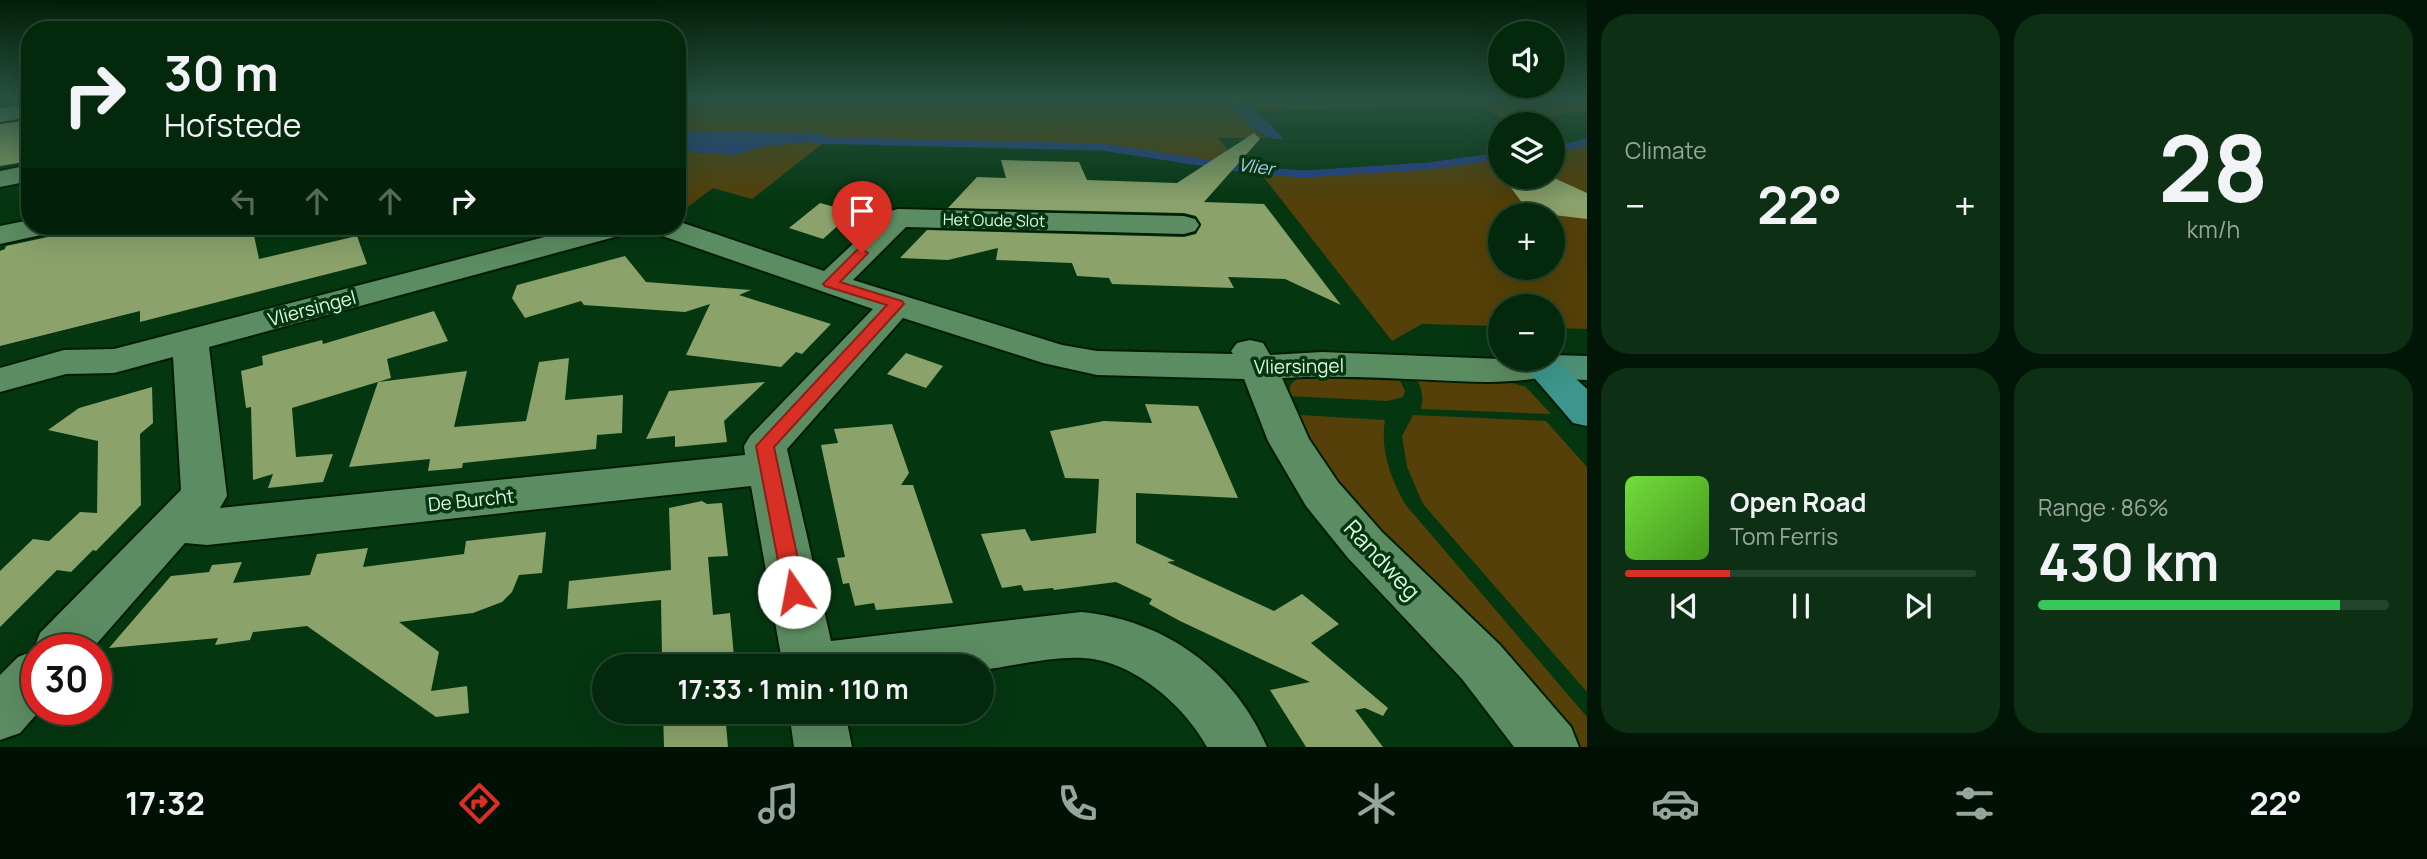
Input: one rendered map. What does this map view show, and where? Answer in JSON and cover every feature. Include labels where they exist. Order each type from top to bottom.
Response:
[{"type":"main road","name":"Vliersingel","points":[[1565,368],[1587,369]]},
{"type":"main road","points":[[1548,371],[1587,413]]},
{"type":"street","points":[[0,179],[21,175]]},
{"type":"street","name":"Het Oude Slot","points":[[830,284],[898,218],[1184,225]]},
{"type":"street","points":[[0,235],[21,231]]},
{"type":"street","name":"Vliersingel","points":[[686,234],[830,284],[1056,355],[1097,363],[1254,359],[1488,370]]},
{"type":"street","name":"Vliersingel","points":[[0,380],[64,362],[114,361],[190,341],[531,237]]},
{"type":"street","points":[[807,654],[765,446],[897,304]]},
{"type":"street","points":[[73,634],[174,524],[204,496],[190,341]]},
{"type":"street","name":"Vliersingel","points":[[1254,359],[1305,347],[1469,352],[1488,355]]},
{"type":"street","name":"Randweg","points":[[1254,359],[1289,442],[1322,494],[1365,545],[1481,662],[1550,747]]},
{"type":"street","name":"De Burcht","points":[[174,524],[207,527],[769,468]]},
{"type":"street","points":[[920,654],[1080,635],[1112,638],[1172,668],[1200,691],[1222,719],[1238,747]]},
{"type":"street","points":[[0,714],[21,691]]},
{"type":"street","points":[[819,724],[823,747]]},
{"type":"shaded area","points":[[812,133],[1258,133],[1267,138],[1218,138],[1244,169],[1097,144],[827,140],[822,133]]},
{"type":"shaded area","points":[[827,140],[752,199],[713,188],[686,208],[686,152],[735,155],[760,147]]},
{"type":"shaded area","points":[[1587,141],[1587,329],[1565,328],[1565,294],[1488,294],[1488,326],[1422,324],[1392,341],[1258,170],[1319,172],[1410,166],[1488,156],[1488,189],[1565,189],[1565,145]]},
{"type":"shaded area","points":[[1412,371],[1484,377],[1526,387],[1551,414],[1421,409],[1421,389]]},
{"type":"shaded area","points":[[1396,372],[1405,391],[1403,397],[1387,401],[1288,396],[1291,384],[1301,375]]},
{"type":"shaded area","points":[[1300,415],[1385,420],[1385,453],[1405,504],[1587,717],[1587,747],[1574,747],[1315,462]]},
{"type":"shaded area","points":[[1413,415],[1546,421],[1587,467],[1587,692],[1423,504],[1407,467],[1402,436]]},
{"type":"water","points":[[686,133],[823,133],[827,140],[760,147],[735,155],[686,152]]},
{"type":"water","points":[[1260,133],[1278,133],[1284,139],[1274,139]]},
{"type":"building","points":[[0,133],[21,133],[21,162],[0,166]]},
{"type":"building","points":[[1254,133],[1260,139],[1204,202],[1264,204],[1341,305],[1285,279],[1228,277],[1234,288],[1112,284],[1109,278],[1077,276],[1072,263],[996,260],[998,248],[948,260],[900,258],[927,230],[1184,237],[1196,234],[1201,224],[1196,216],[1184,213],[948,208],[977,177],[1006,178],[1001,160],[1079,162],[1087,180],[1177,183]]},
{"type":"building","points":[[1565,183],[1587,193],[1587,219],[1565,216],[1565,203],[1522,203],[1512,189],[1565,189]]},
{"type":"building","points":[[820,203],[853,212],[823,239],[789,228]]},
{"type":"building","points":[[57,235],[254,235],[259,259],[357,236],[367,264],[140,322],[140,311],[0,346],[0,251],[6,246]]},
{"type":"building","points":[[625,256],[646,282],[751,290],[739,295],[831,324],[802,354],[796,352],[781,367],[686,355],[710,304],[685,312],[584,305],[581,301],[525,318],[512,298],[517,285]]},
{"type":"building","points":[[434,311],[448,341],[387,359],[391,378],[292,408],[296,457],[333,454],[323,482],[268,488],[273,474],[253,480],[251,407],[246,408],[241,371],[263,365],[262,356],[322,340],[323,344]]},
{"type":"building","points":[[906,353],[943,366],[926,388],[887,374]]},
{"type":"building","points":[[569,358],[565,400],[623,395],[622,433],[597,435],[596,449],[463,463],[462,468],[428,471],[430,459],[349,467],[378,382],[467,371],[454,427],[526,421],[539,362]]},
{"type":"building","points":[[765,382],[724,421],[727,442],[675,447],[675,436],[646,439],[669,391]]},
{"type":"building","points":[[152,387],[153,423],[140,434],[141,505],[96,551],[93,550],[71,572],[57,570],[0,627],[0,571],[33,539],[49,541],[80,512],[97,513],[98,441],[48,430],[79,408]]},
{"type":"building","points":[[1145,404],[1198,406],[1238,498],[1136,493],[1136,543],[1175,561],[1167,562],[1274,611],[1302,594],[1339,624],[1311,643],[1388,708],[1383,716],[1365,708],[1355,710],[1383,747],[1306,747],[1270,690],[1310,682],[1180,621],[1149,604],[1152,599],[1116,582],[1054,590],[1024,591],[1021,585],[1002,588],[981,534],[1025,529],[1031,541],[1096,533],[1099,479],[1065,478],[1050,431],[1104,421],[1152,423]]},
{"type":"building","points":[[892,424],[909,473],[901,485],[913,485],[953,603],[876,610],[874,603],[855,606],[849,583],[843,584],[837,558],[845,557],[821,445],[838,443],[834,429]]},
{"type":"building","points":[[702,501],[707,504],[722,503],[728,556],[708,557],[713,615],[730,613],[734,654],[662,654],[661,600],[567,609],[569,581],[671,570],[669,508]]},
{"type":"building","points":[[546,532],[542,573],[519,575],[512,592],[502,602],[473,613],[399,622],[439,652],[431,691],[467,686],[469,713],[436,717],[307,626],[253,632],[250,640],[215,645],[218,638],[112,648],[171,576],[209,572],[212,565],[242,562],[233,583],[310,575],[317,554],[368,548],[363,567],[464,554],[466,541]]},
{"type":"building","points":[[663,724],[726,724],[728,747],[664,747]]},
{"type":"waterway","name":"Vlier","points":[[813,140],[1103,147],[1251,170],[1304,174],[1428,166],[1488,158]]},
{"type":"waterway","name":"Vlier","points":[[1567,147],[1587,142]]},
{"type":"route","points":[[794,592],[765,446],[897,304],[830,284],[862,253]]}]
